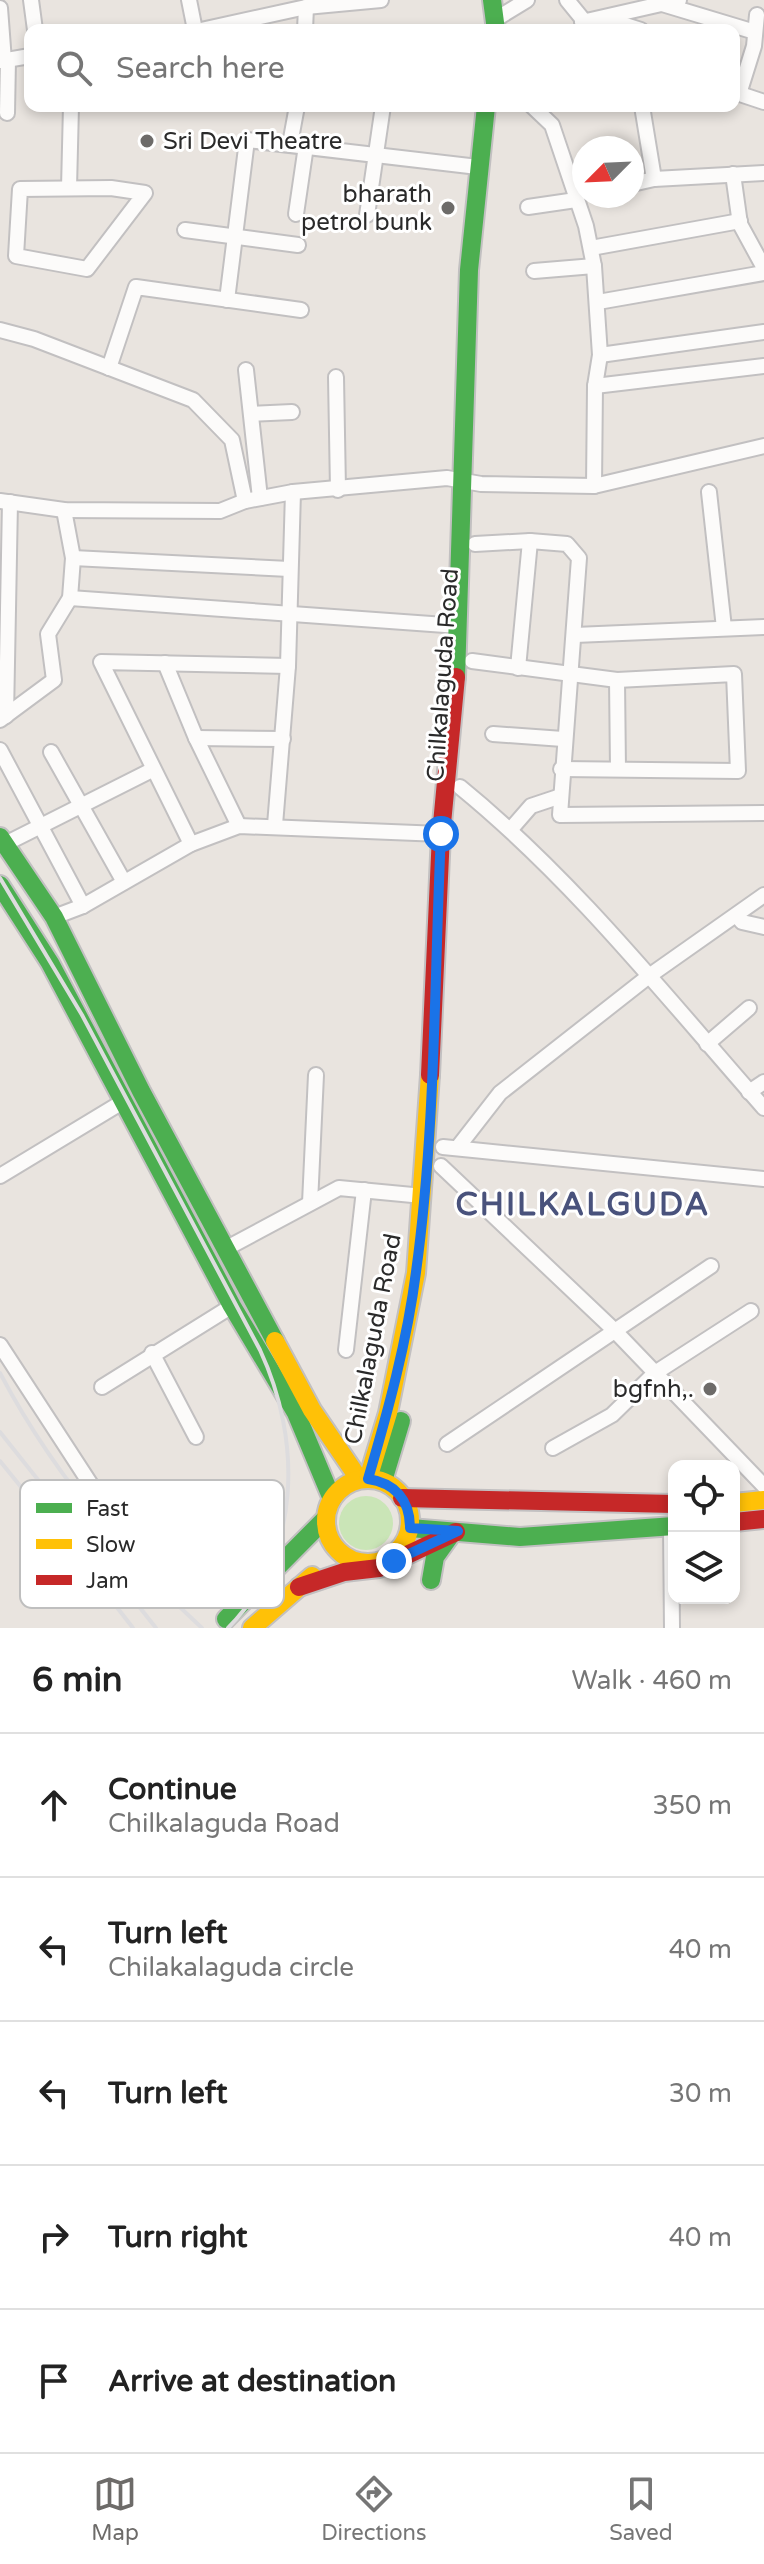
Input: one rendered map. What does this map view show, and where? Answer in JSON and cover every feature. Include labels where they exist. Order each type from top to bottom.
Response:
[{"type":"main road","points":[[492,0],[496,24]]},
{"type":"main road","name":"Chilkalaguda Road","points":[[370,1480],[388,1413],[416,1273],[423,1196],[436,998],[441,834],[459,626],[459,507],[465,486],[469,270],[485,112]]},
{"type":"main road","name":"Chilkalaguda Road","points":[[370,1480],[402,1416],[431,1275],[447,1154],[460,787],[472,661],[475,544],[471,503],[465,486]]},
{"type":"main road","points":[[3,840],[54,917],[141,1091],[312,1410],[370,1480],[402,1498],[668,1504]]},
{"type":"main road","points":[[0,885],[50,963],[232,1306],[296,1413],[332,1499],[325,1519],[284,1560]]},
{"type":"main road","points":[[332,1499],[370,1480]]},
{"type":"main road","points":[[325,1519],[330,1541],[346,1558],[372,1564],[384,1560],[404,1544],[410,1528],[402,1498]]},
{"type":"main road","points":[[740,1502],[764,1500]]},
{"type":"main road","points":[[540,1502],[550,1535]]},
{"type":"main road","points":[[740,1521],[764,1519]]},
{"type":"main road","points":[[410,1528],[520,1537],[668,1526]]},
{"type":"main road","points":[[431,1580],[435,1557],[455,1533]]},
{"type":"main road","points":[[299,1587],[344,1572],[379,1568],[455,1533]]},
{"type":"main road","points":[[284,1600],[299,1587],[346,1558]]},
{"type":"main road","points":[[226,1619],[237,1608]]},
{"type":"main road","points":[[252,1628],[275,1608]]},
{"type":"street","points":[[31,0],[34,24]]},
{"type":"street","points":[[189,0],[196,24]]},
{"type":"street","points":[[226,24],[306,7],[381,0]]},
{"type":"street","points":[[496,24],[527,0]]},
{"type":"street","points":[[567,0],[585,24]]},
{"type":"street","points":[[591,24],[602,18],[679,0]]},
{"type":"street","points":[[741,62],[761,17],[752,0]]},
{"type":"street","points":[[662,4],[728,24]]},
{"type":"street","points":[[305,24],[306,7]]},
{"type":"street","points":[[0,8],[7,113]]},
{"type":"street","points":[[602,18],[622,24]]},
{"type":"street","points":[[740,27],[755,32]]},
{"type":"street","points":[[4,61],[24,57]]},
{"type":"street","points":[[740,94],[764,102]]},
{"type":"street","points":[[69,188],[71,112]]},
{"type":"street","points":[[290,144],[296,112]]},
{"type":"street","points":[[367,215],[382,112]]},
{"type":"street","points":[[538,112],[552,125],[572,180]]},
{"type":"street","points":[[643,112],[654,179]]},
{"type":"street","points":[[227,300],[247,140],[478,167]]},
{"type":"street","points":[[296,214],[306,146]]},
{"type":"street","points":[[644,181],[764,173]]},
{"type":"street","points":[[598,302],[764,270],[740,221],[733,174]]},
{"type":"street","points":[[69,188],[145,193],[87,269],[16,256],[20,189],[69,188]]},
{"type":"street","points":[[528,207],[572,198]]},
{"type":"street","points":[[581,208],[591,248],[598,302],[600,355],[595,386],[594,486]]},
{"type":"street","points":[[591,248],[740,221]]},
{"type":"street","points":[[185,230],[298,245]]},
{"type":"street","points":[[534,271],[594,266]]},
{"type":"street","points":[[109,368],[136,287],[301,310]]},
{"type":"street","points":[[0,330],[193,400],[232,440],[253,499]]},
{"type":"street","points":[[600,355],[764,332]]},
{"type":"street","points":[[595,386],[764,366]]},
{"type":"street","points":[[246,370],[251,414],[253,499]]},
{"type":"street","points":[[336,377],[338,490]]},
{"type":"street","points":[[251,414],[292,412]]},
{"type":"street","points":[[3,718],[5,501],[64,510],[220,511],[253,499],[293,492],[447,478],[465,486],[594,486],[764,446]]},
{"type":"street","points":[[275,825],[288,666],[293,492]]},
{"type":"street","points":[[709,492],[724,628]]},
{"type":"street","points":[[3,718],[54,680],[48,634],[70,598],[73,558],[64,510]]},
{"type":"street","points":[[475,544],[530,541],[567,544],[579,558],[575,635],[563,739],[560,815],[764,813]]},
{"type":"street","points":[[518,668],[530,541]]},
{"type":"street","points":[[73,558],[289,569]]},
{"type":"street","points":[[70,598],[459,626]]},
{"type":"street","points":[[575,635],[764,627]]},
{"type":"street","points":[[472,661],[617,680],[734,674],[738,771],[561,769]]},
{"type":"street","points":[[191,844],[101,662],[288,666]]},
{"type":"street","points":[[165,663],[196,738],[239,826]]},
{"type":"street","points":[[617,680],[618,769]]},
{"type":"street","points":[[493,734],[563,739]]},
{"type":"street","points":[[196,738],[283,739]]},
{"type":"street","points":[[0,750],[83,906]]},
{"type":"street","points":[[51,752],[124,882]]},
{"type":"street","points":[[3,840],[152,770]]},
{"type":"street","points":[[460,787],[511,829],[649,976],[764,1108]]},
{"type":"street","points":[[511,829],[531,806],[561,796]]},
{"type":"street","points":[[54,917],[83,906],[191,844],[239,826],[275,825],[441,834]]},
{"type":"street","points":[[447,1154],[500,1093],[649,976],[764,895]]},
{"type":"street","points":[[737,916],[742,922],[764,927]]},
{"type":"street","points":[[707,1044],[749,1008]]},
{"type":"street","points":[[310,1203],[316,1075]]},
{"type":"street","points":[[749,1092],[764,1082]]},
{"type":"street","points":[[0,1176],[124,1101]]},
{"type":"street","points":[[447,1154],[764,1179]]},
{"type":"street","points":[[447,1154],[764,1486]]},
{"type":"street","points":[[227,1248],[339,1188],[423,1196]]},
{"type":"street","points":[[346,1350],[364,1190]]},
{"type":"street","points":[[447,1444],[613,1329],[711,1266]]},
{"type":"street","points":[[102,1387],[152,1353],[232,1306]]},
{"type":"street","points":[[553,1448],[612,1415],[655,1373],[751,1311]]},
{"type":"street","points":[[0,1345],[88,1480]]},
{"type":"street","points":[[152,1353],[196,1437]]},
{"type":"street","points":[[672,1532],[672,1628]]},
{"type":"green space","points":[[366,1496],[385,1504],[393,1523],[385,1542],[366,1550],[347,1542],[339,1523],[347,1504]]},
{"type":"railway","points":[[0,878],[82,1015],[260,1350],[274,1385],[283,1421],[288,1458],[288,1495],[284,1519]]},
{"type":"railway","points":[[0,1373],[67,1480]]},
{"type":"railway","points":[[0,1432],[38,1480]]},
{"type":"railway","points":[[0,1461],[20,1486]]},
{"type":"railway","points":[[117,1608],[133,1628]]},
{"type":"railway","points":[[140,1608],[156,1628]]},
{"type":"railway","points":[[181,1608],[202,1628]]},
{"type":"railway","points":[[228,1628],[244,1608]]},
{"type":"traffic: fast","points":[[492,0],[495,24]]},
{"type":"traffic: fast","points":[[456,677],[469,270],[485,112]]},
{"type":"traffic: fast","points":[[0,837],[54,917],[141,1091],[275,1341]]},
{"type":"traffic: fast","points":[[0,885],[50,963],[232,1306],[296,1413],[332,1499]]},
{"type":"traffic: fast","points":[[383,1481],[401,1421]]},
{"type":"traffic: fast","points":[[284,1560],[325,1519]]},
{"type":"traffic: fast","points":[[410,1528],[520,1537],[668,1526]]},
{"type":"traffic: fast","points":[[431,1580],[435,1557],[450,1536]]},
{"type":"traffic: fast","points":[[226,1619],[237,1608]]},
{"type":"traffic: slow","points":[[368,1479],[388,1413],[416,1273],[430,1075]]},
{"type":"traffic: slow","points":[[275,1341],[312,1410],[359,1479]]},
{"type":"traffic: slow","points":[[368,1479],[384,1482],[398,1491],[407,1505],[410,1521],[407,1537],[398,1551],[384,1560],[368,1563],[352,1560],[338,1551],[329,1537],[326,1521],[329,1505],[338,1491],[352,1482],[368,1479]]},
{"type":"traffic: slow","points":[[740,1502],[764,1500]]},
{"type":"traffic: slow","points":[[284,1600],[312,1576]]},
{"type":"traffic: slow","points":[[252,1628],[275,1608]]},
{"type":"traffic: jam","points":[[430,1075],[441,834],[456,677]]},
{"type":"traffic: jam","points":[[402,1498],[668,1504]]},
{"type":"traffic: jam","points":[[740,1521],[764,1519]]},
{"type":"traffic: jam","points":[[299,1587],[344,1572],[379,1568],[456,1532]]},
{"type":"place","name":"Sri Devi Theatre","points":[[147,141]]},
{"type":"place","name":"bharath petrol bunk","points":[[448,208]]},
{"type":"place","name":"bgfnh,.","points":[[710,1389]]},
{"type":"district","name":"CHILKALGUDA","points":[[583,1205]]},
{"type":"route","points":[[394,1561],[458,1531],[410,1528],[407,1505],[396,1490],[383,1481],[368,1479],[388,1413],[416,1273],[428,1149],[441,834]]}]
